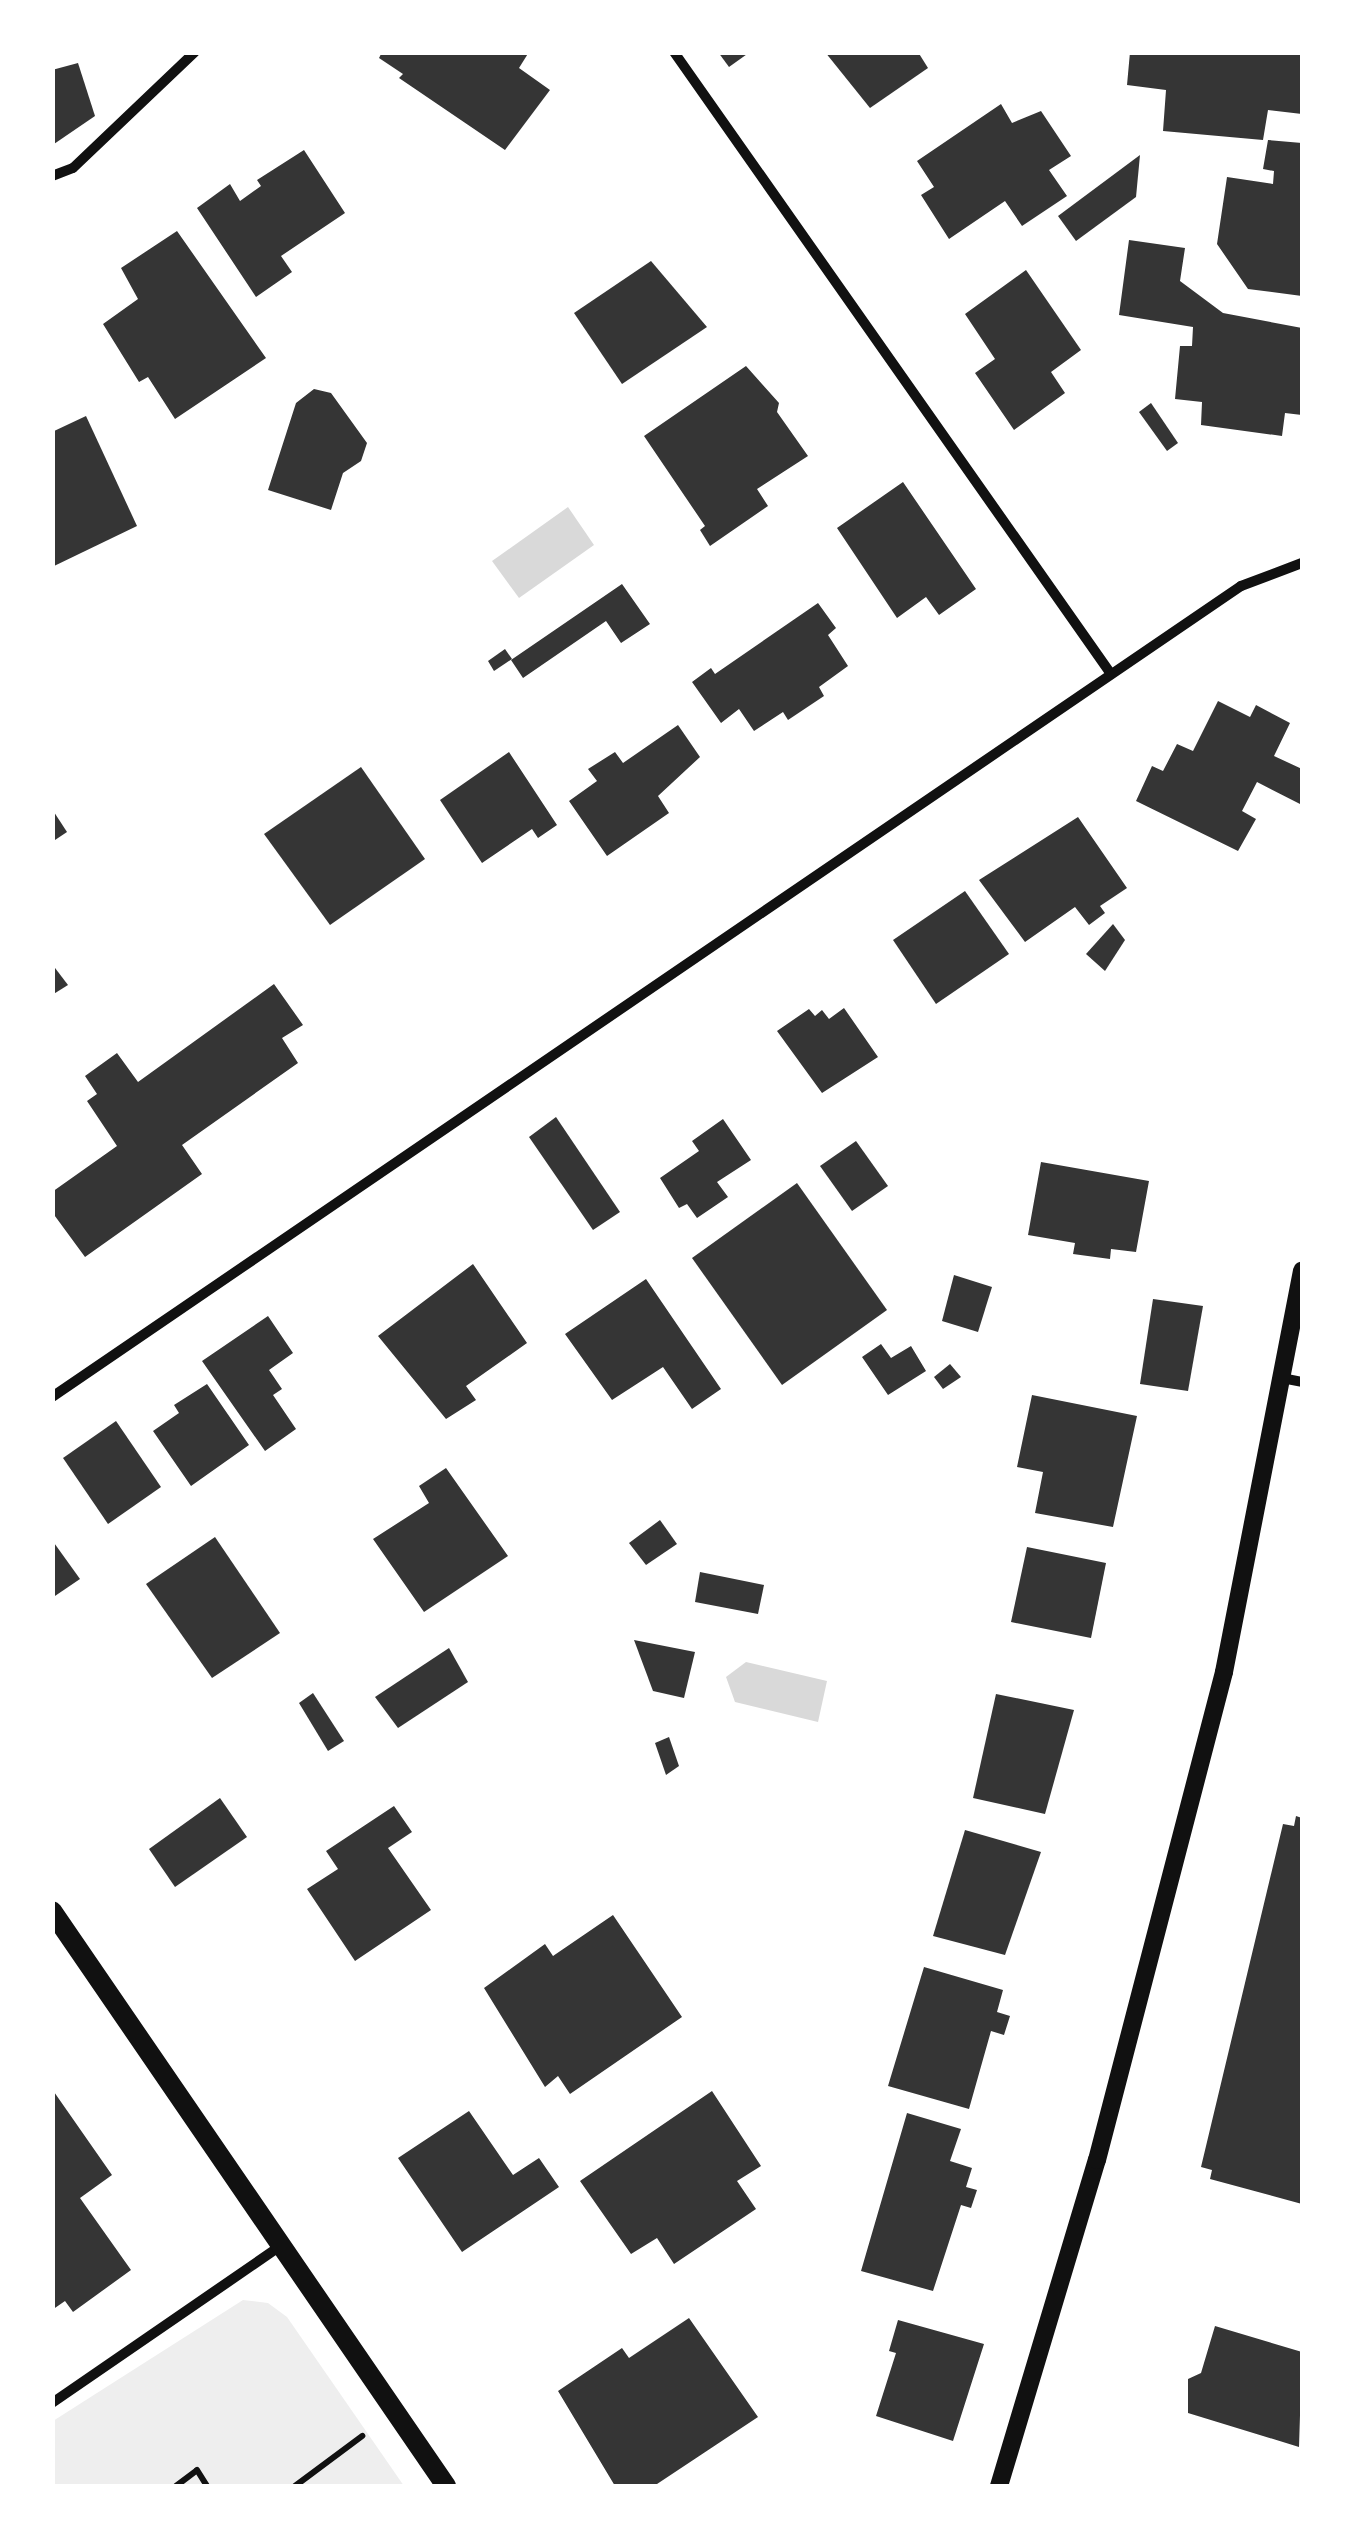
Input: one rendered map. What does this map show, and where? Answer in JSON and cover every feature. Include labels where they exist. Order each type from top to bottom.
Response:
[{"type":"main road","points":[[52,1910],[446,2486]]},
{"type":"street","points":[[52,176],[73,168],[195,52]]},
{"type":"street","points":[[674,52],[1111,674]]},
{"type":"street","points":[[52,1397],[1241,586],[1302,563]]},
{"type":"street","points":[[999,2486],[1097,2160],[1224,1672],[1302,1271]]},
{"type":"street","points":[[1282,1378],[1302,1382]]},
{"type":"street","points":[[52,2403],[280,2247]]},
{"type":"path","points":[[295,2486],[394,2412]]},
{"type":"path","points":[[176,2486],[197,2470],[207,2486]]},
{"type":"shaded area","points":[[568,507],[594,545],[519,598],[492,561]]},
{"type":"shaded area","points":[[746,1662],[827,1681],[818,1722],[735,1702],[726,1677]]},
{"type":"shaded area","points":[[243,2300],[268,2303],[287,2317],[404,2486],[53,2486],[53,2421]]},
{"type":"building","points":[[382,52],[529,52],[519,68],[550,90],[505,150],[399,78],[403,74],[379,58]]},
{"type":"building","points":[[718,52],[750,52],[729,67]]},
{"type":"building","points":[[825,52],[918,52],[928,68],[870,108]]},
{"type":"building","points":[[1130,52],[1302,52],[1302,114],[1268,110],[1263,140],[1163,131],[1166,90],[1127,85]]},
{"type":"building","points":[[78,63],[95,116],[54,144],[52,70]]},
{"type":"building","points":[[1001,104],[1012,123],[1041,111],[1071,156],[1049,170],[1067,196],[1022,226],[1005,201],[949,239],[921,195],[934,187],[917,161]]},
{"type":"building","points":[[1268,140],[1302,143],[1302,296],[1248,289],[1217,244],[1227,177],[1273,184],[1274,171],[1263,169]]},
{"type":"building","points":[[304,150],[345,213],[281,256],[292,272],[256,297],[197,208],[230,184],[240,201],[261,186],[257,180]]},
{"type":"building","points":[[1140,155],[1136,197],[1076,241],[1058,216]]},
{"type":"building","points":[[177,231],[266,358],[175,419],[148,377],[139,382],[103,324],[138,299],[121,268]]},
{"type":"building","points":[[1129,240],[1185,248],[1180,281],[1223,313],[1302,328],[1302,415],[1285,413],[1282,436],[1201,425],[1202,402],[1175,399],[1180,346],[1192,346],[1193,327],[1119,315]]},
{"type":"building","points":[[651,261],[707,327],[622,384],[574,313]]},
{"type":"building","points":[[1026,270],[1081,350],[1051,372],[1065,393],[1014,430],[975,373],[995,359],[965,314]]},
{"type":"building","points":[[746,366],[779,403],[777,412],[808,456],[757,489],[768,506],[710,546],[700,530],[705,526],[644,436]]},
{"type":"building","points":[[314,389],[331,393],[367,443],[361,461],[343,473],[331,510],[268,490],[296,403]]},
{"type":"building","points":[[1151,403],[1178,443],[1167,451],[1139,412]]},
{"type":"building","points":[[86,416],[137,526],[52,567],[52,432]]},
{"type":"building","points":[[903,482],[976,589],[939,615],[926,597],[897,618],[837,528]]},
{"type":"building","points":[[622,584],[650,624],[621,643],[606,621],[523,678],[511,660]]},
{"type":"building","points":[[818,603],[836,628],[828,635],[848,666],[819,687],[824,696],[788,720],[783,712],[754,731],[739,709],[721,723],[692,682],[711,668],[715,674]]},
{"type":"building","points":[[505,649],[512,659],[494,671],[488,661]]},
{"type":"building","points":[[1218,701],[1250,717],[1256,705],[1290,723],[1274,756],[1302,769],[1302,805],[1257,782],[1242,811],[1256,819],[1238,851],[1136,801],[1152,766],[1163,771],[1177,744],[1193,751]]},
{"type":"building","points":[[678,725],[700,757],[658,796],[669,813],[607,856],[569,801],[597,781],[588,769],[615,752],[623,763]]},
{"type":"building","points":[[509,752],[557,825],[538,838],[532,829],[482,863],[440,800]]},
{"type":"building","points":[[361,767],[425,859],[330,925],[264,834]]},
{"type":"building","points":[[52,809],[67,832],[52,842]]},
{"type":"building","points":[[1078,817],[1127,888],[1100,906],[1105,913],[1089,925],[1075,907],[1025,942],[979,880]]},
{"type":"building","points":[[965,891],[1009,954],[936,1004],[893,940]]},
{"type":"building","points":[[1113,924],[1125,940],[1105,971],[1086,954]]},
{"type":"building","points":[[52,964],[68,985],[52,995]]},
{"type":"building","points":[[274,984],[303,1025],[282,1038],[298,1063],[182,1145],[202,1174],[85,1257],[52,1212],[52,1192],[117,1146],[87,1101],[97,1094],[85,1076],[117,1053],[138,1082]]},
{"type":"building","points":[[844,1008],[878,1057],[822,1093],[777,1031],[809,1009],[815,1016],[822,1010],[829,1019]]},
{"type":"building","points":[[556,1117],[620,1212],[593,1230],[529,1137]]},
{"type":"building","points":[[723,1119],[751,1160],[717,1182],[728,1197],[697,1218],[687,1204],[679,1208],[660,1178],[699,1151],[692,1141]]},
{"type":"building","points":[[856,1141],[888,1186],[852,1211],[820,1166]]},
{"type":"building","points":[[1041,1162],[1149,1181],[1136,1252],[1111,1249],[1110,1259],[1073,1254],[1075,1243],[1028,1235]]},
{"type":"building","points":[[797,1183],[887,1310],[782,1385],[692,1258]]},
{"type":"building","points":[[473,1264],[527,1343],[466,1386],[476,1400],[446,1419],[378,1336]]},
{"type":"building","points":[[954,1275],[992,1287],[978,1332],[942,1321]]},
{"type":"building","points":[[646,1279],[721,1389],[692,1409],[663,1367],[612,1400],[565,1334]]},
{"type":"building","points":[[1153,1299],[1203,1306],[1188,1391],[1140,1384]]},
{"type":"building","points":[[268,1316],[293,1353],[269,1370],[282,1389],[273,1395],[296,1429],[265,1451],[202,1361]]},
{"type":"building","points":[[881,1344],[891,1358],[911,1346],[926,1371],[888,1395],[862,1357]]},
{"type":"building","points":[[950,1364],[961,1377],[943,1389],[934,1377]]},
{"type":"building","points":[[207,1384],[249,1445],[191,1486],[153,1431],[179,1413],[174,1405]]},
{"type":"building","points":[[1032,1395],[1137,1416],[1113,1527],[1035,1513],[1043,1472],[1017,1467]]},
{"type":"building","points":[[116,1421],[161,1487],[108,1524],[63,1458]]},
{"type":"building","points":[[446,1468],[508,1556],[424,1612],[373,1539],[429,1503],[419,1486]]},
{"type":"building","points":[[660,1520],[677,1544],[646,1565],[629,1543]]},
{"type":"building","points":[[215,1537],[280,1633],[212,1678],[146,1584]]},
{"type":"building","points":[[52,1540],[80,1579],[52,1598]]},
{"type":"building","points":[[1027,1547],[1106,1563],[1091,1638],[1011,1622]]},
{"type":"building","points":[[700,1572],[764,1585],[758,1614],[695,1602]]},
{"type":"building","points":[[634,1640],[695,1652],[684,1698],[653,1691]]},
{"type":"building","points":[[449,1648],[468,1682],[398,1728],[375,1697]]},
{"type":"building","points":[[313,1693],[344,1741],[328,1751],[299,1703]]},
{"type":"building","points":[[996,1694],[1074,1710],[1045,1814],[973,1798]]},
{"type":"building","points":[[669,1737],[679,1766],[666,1775],[655,1743]]},
{"type":"building","points":[[220,1798],[247,1837],[175,1887],[149,1849]]},
{"type":"building","points":[[394,1806],[412,1832],[388,1848],[431,1910],[355,1961],[307,1889],[338,1869],[326,1851]]},
{"type":"building","points":[[1296,1816],[1302,1818],[1302,2204],[1210,2179],[1212,2170],[1201,2167],[1283,1824],[1294,1826]]},
{"type":"building","points":[[965,1830],[1041,1852],[1005,1955],[933,1936]]},
{"type":"building","points":[[613,1915],[682,2017],[570,2094],[558,2076],[545,2087],[484,1988],[545,1944],[553,1956]]},
{"type":"building","points":[[924,1967],[1003,1990],[997,2012],[1010,2016],[1004,2035],[991,2031],[969,2109],[888,2086]]},
{"type":"building","points":[[52,2089],[112,2175],[80,2198],[131,2270],[73,2312],[65,2301],[52,2310]]},
{"type":"building","points":[[712,2091],[761,2166],[737,2181],[756,2209],[674,2264],[657,2238],[631,2254],[580,2181]]},
{"type":"building","points":[[469,2111],[513,2175],[539,2158],[559,2187],[462,2252],[398,2158]]},
{"type":"building","points":[[907,2113],[961,2129],[950,2161],[972,2168],[966,2187],[977,2190],[971,2208],[961,2205],[933,2291],[861,2271]]},
{"type":"building","points":[[689,2318],[758,2417],[654,2486],[615,2486],[558,2391],[622,2348],[629,2358]]},
{"type":"building","points":[[898,2320],[984,2344],[953,2441],[876,2416],[896,2353],[889,2351]]},
{"type":"building","points":[[1215,2326],[1302,2352],[1299,2447],[1188,2413],[1188,2379],[1201,2373]]}]
